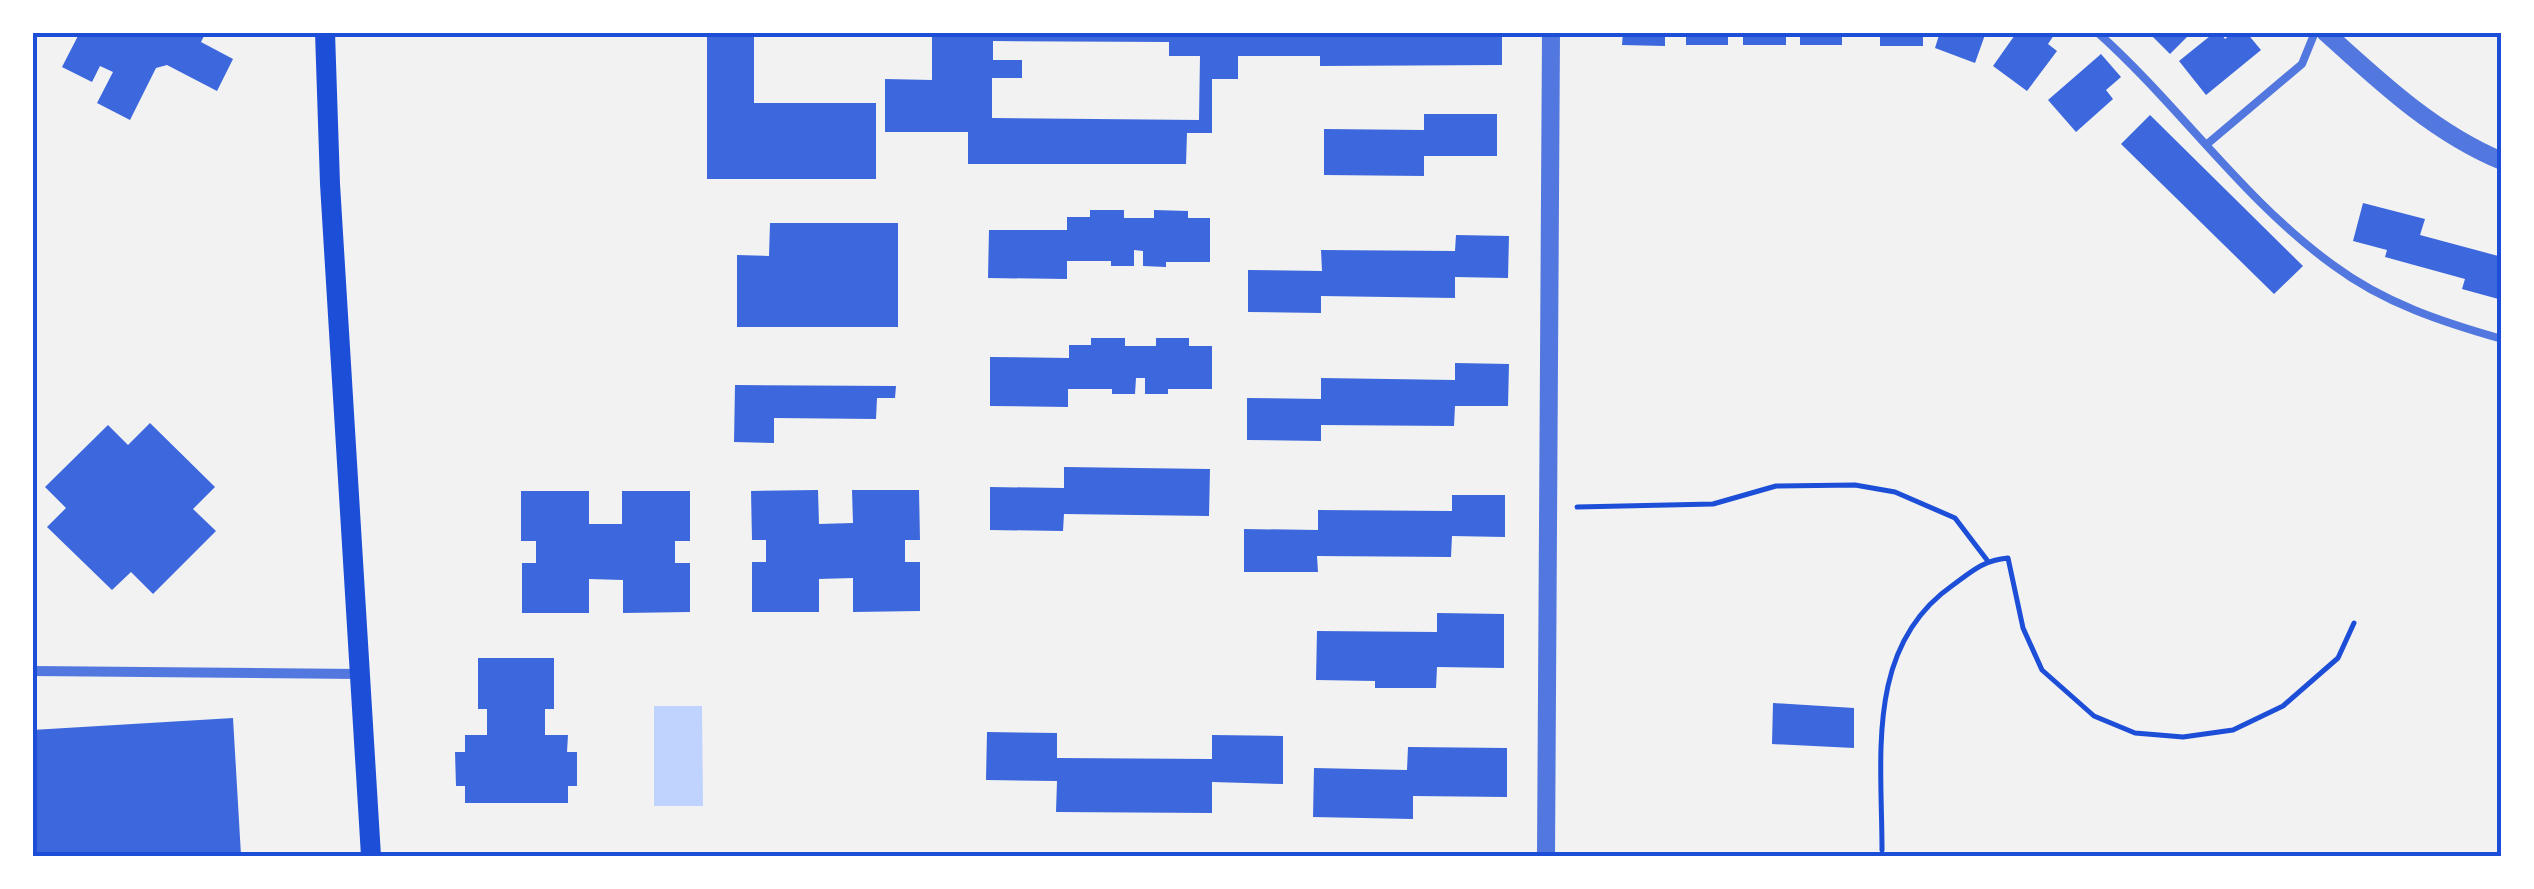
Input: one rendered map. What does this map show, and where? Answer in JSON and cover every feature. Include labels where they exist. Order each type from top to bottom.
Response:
[{"type":"main road","points":[[326,32],[330,184],[371,856]]},
{"type":"street","points":[[1546,856],[1551,32]]},
{"type":"street","points":[[2325,32],[2413,108],[2451,135],[2502,161]]},
{"type":"street","points":[[32,671],[359,674]]},
{"type":"lane","points":[[2097,32],[2287,227],[2333,266],[2384,297],[2439,321],[2502,338]]},
{"type":"lane","points":[[2206,145],[2302,64],[2315,32]]},
{"type":"path","points":[[1577,507],[1713,504],[1776,486],[1855,486],[1895,492],[1955,518],[1987,560]]},
{"type":"path","points":[[1882,850],[1883,710],[1889,675],[1901,646],[1929,602],[1987,560],[2008,558],[2022,628],[2042,670],[2094,716],[2135,732],[2183,737],[2232,730],[2282,706],[2338,658],[2354,623]]},
{"type":"water","points":[[654,706],[702,706],[703,806],[654,806]]},
{"type":"building","points":[[80,32],[206,32],[201,42],[233,59],[217,91],[167,65],[156,68],[130,120],[97,103],[113,72],[100,66],[92,82],[62,67]]},
{"type":"building","points":[[707,32],[754,32],[754,103],[876,103],[876,179],[707,179]]},
{"type":"building","points":[[932,32],[1502,32],[1502,65],[1320,66],[1320,56],[1238,56],[1238,79],[1212,79],[1212,133],[1187,133],[1186,164],[968,164],[968,132],[885,132],[885,79],[932,80]],"holes":[[[993,41],[1169,42],[1169,56],[1200,56],[1199,120],[992,118],[992,78],[1022,78],[1022,60],[993,60]]]},
{"type":"building","points":[[1623,32],[1665,32],[1665,46],[1622,45]]},
{"type":"building","points":[[1686,32],[1728,32],[1728,45],[1686,45]]},
{"type":"building","points":[[1743,32],[1786,32],[1786,45],[1743,45]]},
{"type":"building","points":[[1800,32],[1842,32],[1842,45],[1800,45]]},
{"type":"building","points":[[1880,32],[1923,32],[1923,46],[1880,46]]},
{"type":"building","points":[[1940,32],[1986,32],[1975,63],[1935,48]]},
{"type":"building","points":[[2017,32],[2056,32],[2048,44],[2057,51],[2027,91],[1993,66]]},
{"type":"building","points":[[2148,32],[2192,32],[2170,54]]},
{"type":"building","points":[[2215,32],[2225,39],[2233,32],[2246,32],[2261,50],[2206,95],[2179,61]]},
{"type":"building","points":[[2101,54],[2121,77],[2106,90],[2113,99],[2076,132],[2048,100]]},
{"type":"building","points":[[1424,114],[1497,114],[1497,156],[1424,156],[1424,176],[1324,175],[1324,129],[1424,130]]},
{"type":"building","points":[[2150,115],[2303,266],[2274,294],[2121,144]]},
{"type":"building","points":[[2363,203],[2425,219],[2420,235],[2502,257],[2502,300],[2462,289],[2465,279],[2385,257],[2387,250],[2353,241]]},
{"type":"building","points":[[1090,210],[1124,210],[1124,218],[1154,218],[1154,210],[1188,211],[1188,218],[1210,218],[1210,262],[1143,266],[1143,251],[1134,250],[1134,266],[1111,266],[1111,261],[1067,261],[1067,279],[988,278],[989,230],[1067,230],[1067,217],[1090,217]]},
{"type":"building","points":[[770,223],[898,223],[898,327],[737,327],[737,255],[769,256]]},
{"type":"building","points":[[1456,235],[1509,236],[1508,278],[1455,277],[1455,298],[1321,296],[1321,313],[1248,312],[1248,270],[1322,271],[1321,250],[1455,251]]},
{"type":"building","points":[[1091,338],[1125,338],[1125,346],[1156,346],[1156,338],[1189,338],[1189,346],[1212,346],[1212,389],[1168,389],[1168,394],[1145,394],[1145,378],[1136,378],[1135,394],[1112,394],[1112,389],[1068,389],[1068,407],[990,406],[990,357],[1069,358],[1069,345],[1091,345]]},
{"type":"building","points":[[1455,363],[1509,364],[1508,406],[1455,406],[1454,426],[1321,425],[1321,441],[1247,440],[1247,398],[1321,399],[1321,378],[1455,380]]},
{"type":"building","points":[[735,385],[896,386],[895,398],[877,398],[876,419],[774,418],[774,443],[734,442]]},
{"type":"building","points":[[150,423],[215,487],[193,509],[216,531],[153,594],[131,572],[112,590],[47,527],[66,508],[45,487],[108,425],[128,445]]},
{"type":"building","points":[[1064,467],[1210,469],[1209,516],[1064,514],[1063,531],[990,530],[990,487],[1064,488]]},
{"type":"building","points":[[818,490],[819,524],[853,523],[852,490],[919,490],[920,540],[905,540],[905,562],[920,562],[920,611],[853,612],[853,578],[819,579],[819,612],[752,612],[752,562],[766,562],[766,540],[752,540],[751,491]]},
{"type":"building","points":[[521,491],[589,491],[589,524],[622,524],[622,491],[690,491],[690,541],[675,541],[675,563],[690,563],[690,612],[623,613],[623,580],[589,579],[589,613],[522,613],[522,563],[536,563],[536,541],[521,541]]},
{"type":"building","points":[[1452,495],[1505,495],[1505,537],[1452,536],[1451,557],[1317,556],[1318,572],[1244,572],[1244,529],[1318,530],[1318,510],[1452,511]]},
{"type":"building","points":[[1437,613],[1504,614],[1504,668],[1437,667],[1436,688],[1375,688],[1375,681],[1316,680],[1317,631],[1437,632]]},
{"type":"building","points":[[478,658],[554,658],[554,709],[545,709],[545,735],[568,735],[567,752],[577,752],[577,786],[568,786],[568,803],[465,803],[465,786],[456,786],[455,752],[465,752],[465,735],[487,735],[487,709],[478,709]]},
{"type":"building","points":[[1773,703],[1854,708],[1854,748],[1772,744]]},
{"type":"building","points":[[233,718],[241,855],[32,856],[32,730]]},
{"type":"building","points":[[987,732],[1057,733],[1057,758],[1212,759],[1212,735],[1283,736],[1283,784],[1212,782],[1212,813],[1056,812],[1057,781],[986,780]]},
{"type":"building","points":[[1408,747],[1507,748],[1507,797],[1413,796],[1413,819],[1313,817],[1314,768],[1407,770]]}]
